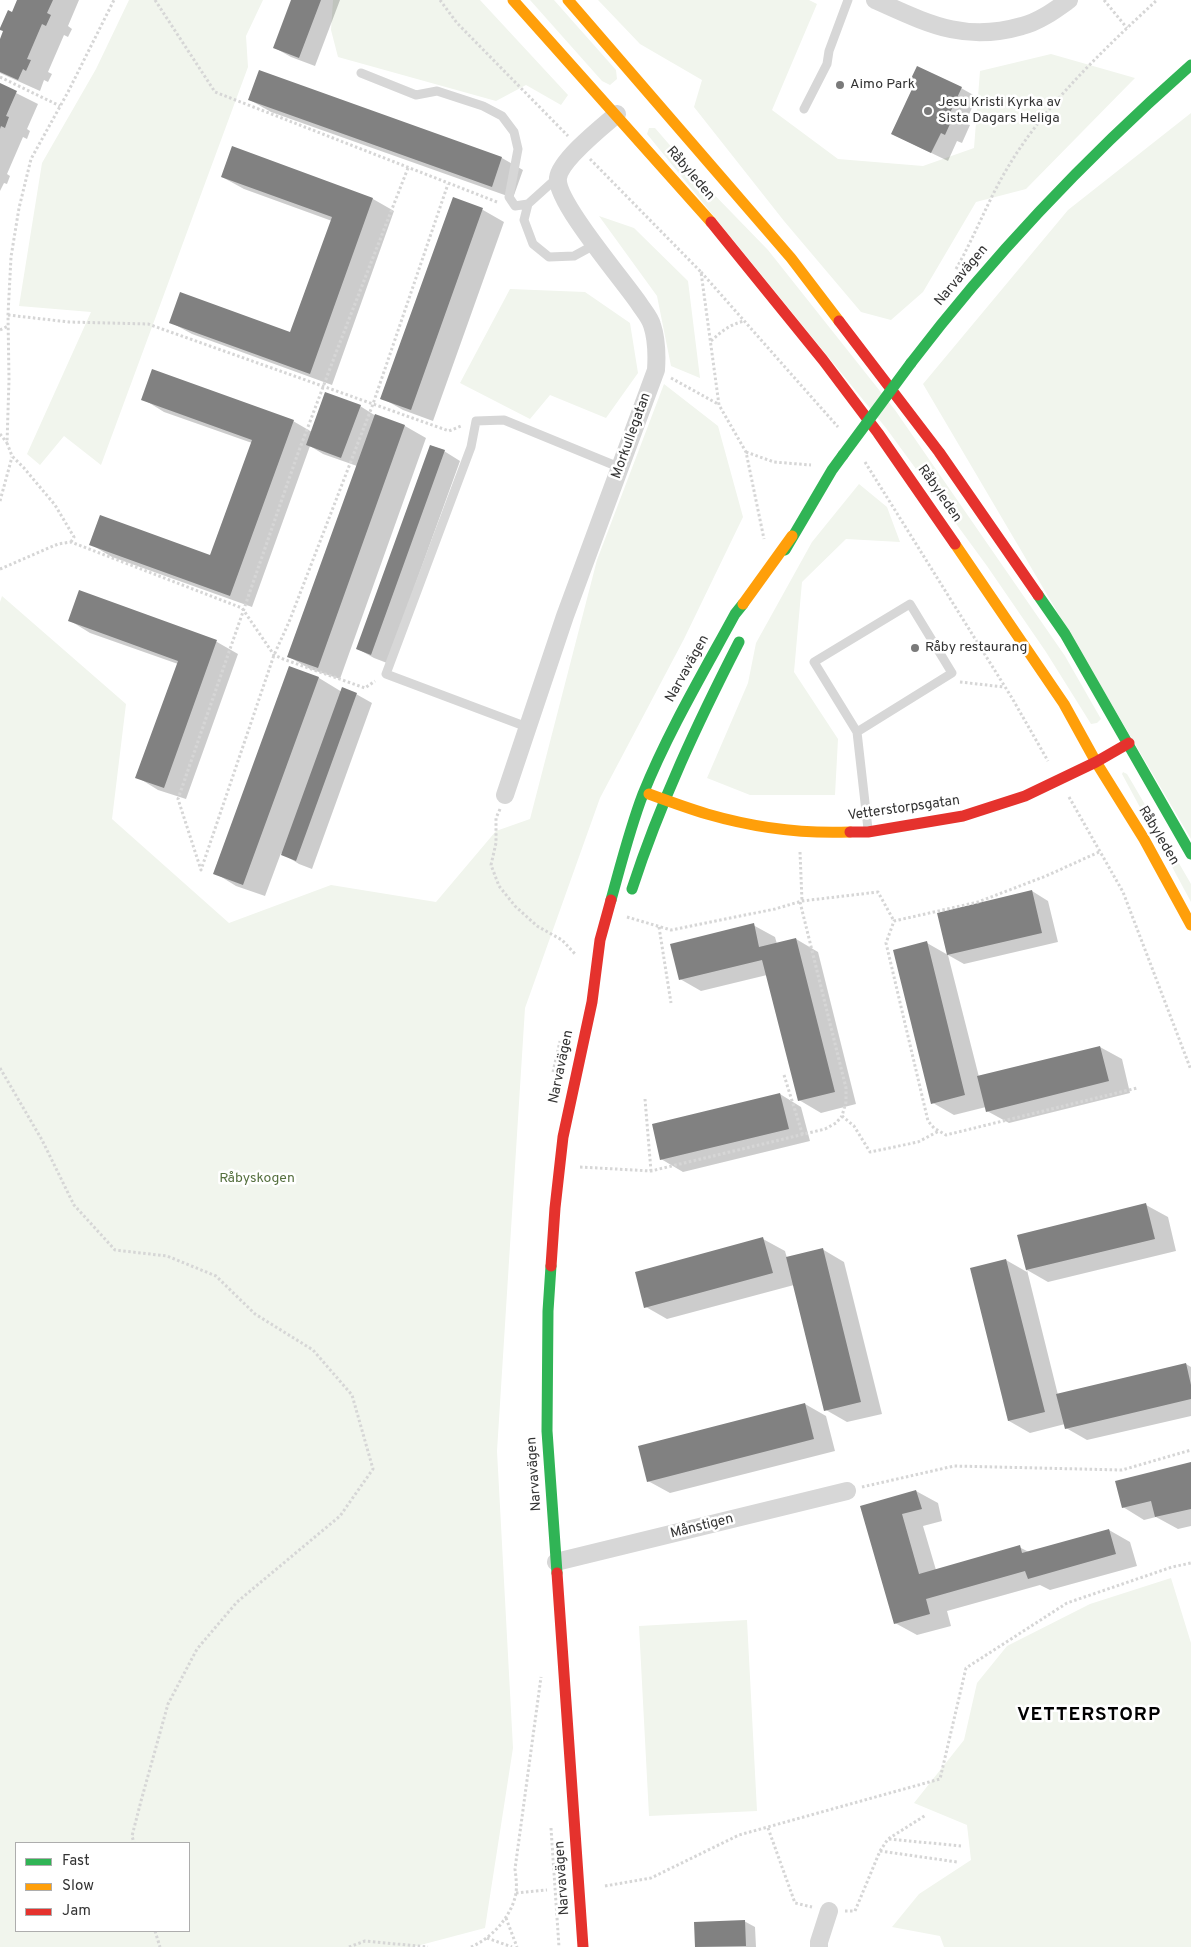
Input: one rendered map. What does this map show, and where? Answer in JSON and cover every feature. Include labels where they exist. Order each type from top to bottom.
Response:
[{"type":"main road","name":"Råbyleden","points":[[514,0],[621,110],[878,432],[1064,704],[1191,924]]},
{"type":"main road","name":"Råbyleden","points":[[568,0],[642,91],[791,258],[939,452],[1065,634],[1191,854]]},
{"type":"main road","name":"Narvavägen","points":[[757,605],[792,536],[832,470],[911,362],[983,272],[1069,178],[1154,97],[1191,65]]},
{"type":"main road","name":"Narvavägen","points":[[583,1947],[547,1431],[548,1311],[555,1208],[563,1137],[592,1002],[600,940],[633,821],[644,792],[684,708],[735,614],[792,536]]},
{"type":"main road","points":[[624,916],[643,853],[664,799],[701,717],[744,631]]},
{"type":"main road","name":"Vetterstorpsgatan","points":[[644,792],[708,814],[765,826],[828,833],[868,832],[964,816],[1025,796],[1096,762],[1129,743]]},
{"type":"main road","name":"Narvavägen","points":[[592,1002],[609,960]]},
{"type":"street","points":[[875,0],[924,22],[957,32],[989,32],[1024,26],[1050,13],[1069,0]]},
{"type":"street","points":[[558,177],[579,147],[621,110]]},
{"type":"street","name":"Morkullegatan","points":[[504,795],[565,616],[656,370],[657,348],[652,323],[633,294],[569,209],[561,193],[558,177]]},
{"type":"street","name":"Månstigen","points":[[556,1562],[847,1491]]},
{"type":"street","points":[[819,1947],[829,1911]]},
{"type":"lane","points":[[804,110],[827,64],[829,51],[848,0]]},
{"type":"lane","points":[[361,73],[416,96],[436,91],[483,106],[502,116],[514,132],[518,149],[509,198],[515,206],[528,204],[558,177]]},
{"type":"lane","points":[[528,204],[524,220],[533,244],[549,257],[574,256],[596,244]]},
{"type":"lane","points":[[527,727],[386,674],[472,447],[476,420],[504,420],[621,468]]},
{"type":"lane","points":[[857,732],[952,673],[910,604],[814,662],[857,732],[868,832]]},
{"type":"path","points":[[6,443],[9,380],[8,314],[12,249],[30,159],[60,106],[114,0]]},
{"type":"path","points":[[156,0],[215,92],[495,202],[515,206]]},
{"type":"path","points":[[440,0],[458,23],[701,272],[840,429]]},
{"type":"path","points":[[1104,0],[1127,28]]},
{"type":"path","points":[[953,275],[972,242],[1007,168],[1023,144],[1074,83],[1157,0]]},
{"type":"path","points":[[0,77],[60,106]]},
{"type":"path","points":[[408,168],[324,387],[178,799],[201,870],[274,655],[289,622],[373,404],[448,184]]},
{"type":"path","points":[[701,272],[719,405],[746,452],[765,542]]},
{"type":"path","points":[[8,314],[68,322],[148,324],[449,431],[476,420]]},
{"type":"path","points":[[710,342],[723,329],[734,323],[745,321]]},
{"type":"path","points":[[0,330],[8,326]]},
{"type":"path","points":[[656,370],[719,405]]},
{"type":"path","points":[[0,434],[12,456],[55,506],[74,537],[71,542]]},
{"type":"path","points":[[746,452],[774,462],[812,465]]},
{"type":"path","points":[[0,501],[12,456]]},
{"type":"path","points":[[863,458],[1004,687],[1123,892],[1191,1070]]},
{"type":"path","points":[[0,568],[58,544],[71,542],[242,608],[274,655],[364,688],[386,674]]},
{"type":"path","points":[[939,680],[1004,687]]},
{"type":"path","points":[[504,795],[496,818],[496,843],[491,865],[499,886],[514,906],[536,926],[562,940],[580,958]]},
{"type":"path","points":[[561,1164],[580,1167],[651,1171],[803,1136],[825,1129],[836,1123],[842,1116],[846,1088],[801,902],[800,852]]},
{"type":"path","points":[[894,921],[978,902],[1046,876],[1099,852]]},
{"type":"path","points":[[624,916],[671,930],[801,902],[878,892],[894,921],[886,943],[928,1121],[946,1135],[1137,1088]]},
{"type":"path","points":[[659,927],[671,1003]]},
{"type":"path","points":[[0,1068],[42,1140],[74,1205],[115,1250],[167,1256],[216,1276],[255,1314],[313,1350],[352,1395],[373,1469],[340,1516],[237,1602],[197,1649],[168,1704],[132,1836],[134,1842]]},
{"type":"path","points":[[784,1075],[803,1136]]},
{"type":"path","points":[[645,1099],[651,1171]]},
{"type":"path","points":[[842,1116],[854,1126],[870,1152],[918,1142],[940,1131]]},
{"type":"path","points":[[847,1491],[954,1466],[1122,1470],[1191,1450]]},
{"type":"path","points":[[605,1886],[650,1878],[739,1835],[940,1778],[966,1668],[1067,1603],[1172,1567],[1191,1563]]},
{"type":"path","points":[[471,1947],[487,1938],[505,1918],[516,1893],[516,1869],[541,1678]]},
{"type":"path","points":[[768,1828],[795,1903],[829,1911],[855,1911],[871,1878],[880,1851],[888,1839],[926,1815]]},
{"type":"path","points":[[888,1839],[961,1846]]},
{"type":"path","points":[[880,1851],[958,1862]]},
{"type":"path","points":[[516,1893],[547,1890]]},
{"type":"path","points":[[505,1918],[517,1947]]},
{"type":"path","points":[[155,1932],[160,1947]]},
{"type":"path","points":[[487,1938],[512,1947]]},
{"type":"path","points":[[349,1947],[365,1941],[428,1947]]},
{"type":"green space","points":[[129,0],[263,0],[246,36],[248,67],[101,465],[64,436],[40,465],[27,454],[91,312],[19,306],[42,163],[96,69]]},
{"type":"green space","points":[[333,0],[480,0],[568,95],[561,105],[526,85],[496,101],[338,57],[331,30]]},
{"type":"green space","points":[[530,0],[554,0],[616,70],[617,79],[610,85],[602,81]]},
{"type":"green space","points":[[598,0],[809,0],[817,4],[772,110],[838,159],[923,166],[974,148],[980,71],[1051,54],[1135,78],[1026,189],[976,202],[923,292],[891,320],[861,312],[784,221],[694,107],[702,80],[640,44]]},
{"type":"green space","points":[[1191,113],[1191,839],[923,384],[1068,210]]},
{"type":"green space","points":[[649,128],[655,128],[700,180],[768,250],[895,410],[1065,656],[1101,719],[1097,723],[1091,724],[1046,652],[987,566],[886,428],[647,134]]},
{"type":"green space","points":[[599,216],[634,228],[688,281],[700,378],[671,366],[657,296]]},
{"type":"green space","points":[[510,289],[585,292],[630,323],[638,373],[606,418],[550,395],[530,419],[460,383]]},
{"type":"green space","name":"Råbyskogen","points":[[664,384],[718,426],[743,517],[684,639],[600,798],[525,1008],[497,1451],[513,1748],[485,1928],[413,1947],[0,1947],[0,602],[2,596],[126,704],[112,819],[229,923],[331,885],[436,902],[496,831],[530,819],[597,560]]},
{"type":"green space","points":[[859,484],[887,507],[900,542],[846,539],[802,582],[794,672],[838,739],[835,795],[750,795],[707,778],[748,683],[756,643],[812,542]]},
{"type":"green space","points":[[1123,772],[1127,774],[1191,884],[1191,902],[1122,774]]},
{"type":"green space","points":[[1171,1578],[1191,1643],[1191,1947],[944,1947],[940,1936],[892,1927],[919,1894],[971,1860],[967,1825],[914,1803],[964,1740],[977,1683],[1007,1646],[1090,1604]]},
{"type":"green space","points":[[747,1620],[757,1811],[649,1816],[639,1626]]},
{"type":"building","points":[[17,0],[53,0],[47,13],[51,15],[46,26],[42,24],[27,59],[31,60],[26,71],[23,69],[18,80],[0,72],[0,39],[3,31],[0,28],[8,10],[12,12]]},
{"type":"building","points":[[291,0],[321,0],[299,58],[273,48]]},
{"type":"building","points":[[917,66],[962,87],[950,113],[954,115],[945,135],[941,133],[931,153],[891,134],[912,89],[907,87]]},
{"type":"building","points":[[259,70],[502,157],[492,187],[248,100]]},
{"type":"building","points":[[0,83],[17,91],[6,116],[9,117],[5,128],[1,126],[0,129]]},
{"type":"building","points":[[232,146],[373,198],[310,374],[169,323],[180,292],[290,332],[332,217],[221,177]]},
{"type":"building","points":[[453,197],[483,208],[411,410],[380,399]]},
{"type":"building","points":[[152,369],[294,420],[230,596],[89,545],[100,515],[210,555],[252,440],[141,400]]},
{"type":"building","points":[[325,392],[361,405],[341,458],[306,445]]},
{"type":"building","points":[[375,414],[405,425],[318,668],[287,657]]},
{"type":"building","points":[[430,445],[445,450],[371,655],[356,649]]},
{"type":"building","points":[[79,590],[217,640],[164,788],[135,778],[178,661],[68,621]]},
{"type":"building","points":[[289,666],[319,677],[243,885],[213,874]]},
{"type":"building","points":[[342,687],[357,693],[296,861],[281,855]]},
{"type":"building","points":[[1032,890],[1042,933],[947,955],[937,913]]},
{"type":"building","points":[[754,923],[759,947],[796,938],[835,1092],[798,1101],[762,960],[679,980],[670,944]]},
{"type":"building","points":[[927,941],[965,1095],[931,1104],[893,950]]},
{"type":"building","points":[[1100,1046],[1109,1081],[986,1112],[977,1076]]},
{"type":"building","points":[[780,1093],[789,1129],[660,1160],[652,1124]]},
{"type":"building","points":[[1146,1203],[1155,1239],[1026,1270],[1017,1235]]},
{"type":"building","points":[[763,1237],[773,1273],[644,1308],[635,1272]]},
{"type":"building","points":[[823,1248],[861,1402],[824,1411],[786,1257]]},
{"type":"building","points":[[1006,1259],[1045,1412],[1008,1421],[970,1268]]},
{"type":"building","points":[[1186,1363],[1191,1385],[1191,1399],[1065,1429],[1056,1394]]},
{"type":"building","points":[[805,1403],[814,1439],[647,1482],[638,1446]]},
{"type":"building","points":[[1191,1462],[1191,1509],[1155,1517],[1151,1501],[1122,1508],[1115,1481]]},
{"type":"building","points":[[916,1490],[922,1509],[902,1514],[919,1574],[1020,1545],[1022,1553],[1109,1529],[1116,1554],[1028,1579],[1025,1571],[926,1599],[930,1614],[894,1624],[860,1506]]},
{"type":"building","points":[[745,1920],[746,1946],[695,1947],[694,1922]]},
{"type":"traffic: fast","points":[[911,363],[975,283],[1044,207],[1115,135],[1191,65]]},
{"type":"traffic: fast","points":[[843,455],[911,363]]},
{"type":"traffic: fast","points":[[785,550],[832,470],[843,455]]},
{"type":"traffic: fast","points":[[1038,595],[1065,634],[1191,854]]},
{"type":"traffic: fast","points":[[611,900],[634,820],[653,771],[698,681],[735,614],[743,604]]},
{"type":"traffic: fast","points":[[632,889],[667,794],[739,642]]},
{"type":"traffic: fast","points":[[551,1266],[548,1311],[547,1431],[557,1573]]},
{"type":"traffic: slow","points":[[513,0],[711,222]]},
{"type":"traffic: slow","points":[[568,0],[791,258],[839,321]]},
{"type":"traffic: slow","points":[[743,604],[792,536]]},
{"type":"traffic: slow","points":[[955,544],[1064,704],[1096,762],[1144,839],[1191,925]]},
{"type":"traffic: slow","points":[[649,794],[700,812],[742,823],[796,831],[850,832]]},
{"type":"traffic: jam","points":[[711,222],[823,360],[878,433],[955,544]]},
{"type":"traffic: jam","points":[[839,321],[939,452],[1038,595]]},
{"type":"traffic: jam","points":[[850,832],[868,832],[963,816],[1025,796],[1096,762],[1129,743]]},
{"type":"traffic: jam","points":[[551,1266],[563,1137],[592,1002],[600,940],[611,900]]},
{"type":"traffic: jam","points":[[557,1573],[583,1947]]},
{"type":"place","name":"Aimo Park","points":[[840,85]]},
{"type":"place","name":"Jesu Kristi Kyrka av Sista Dagars Heliga","points":[[928,111]]},
{"type":"place","name":"Råby restaurang","points":[[915,648]]},
{"type":"district","name":"VETTERSTORP","points":[[1089,1716]]}]
